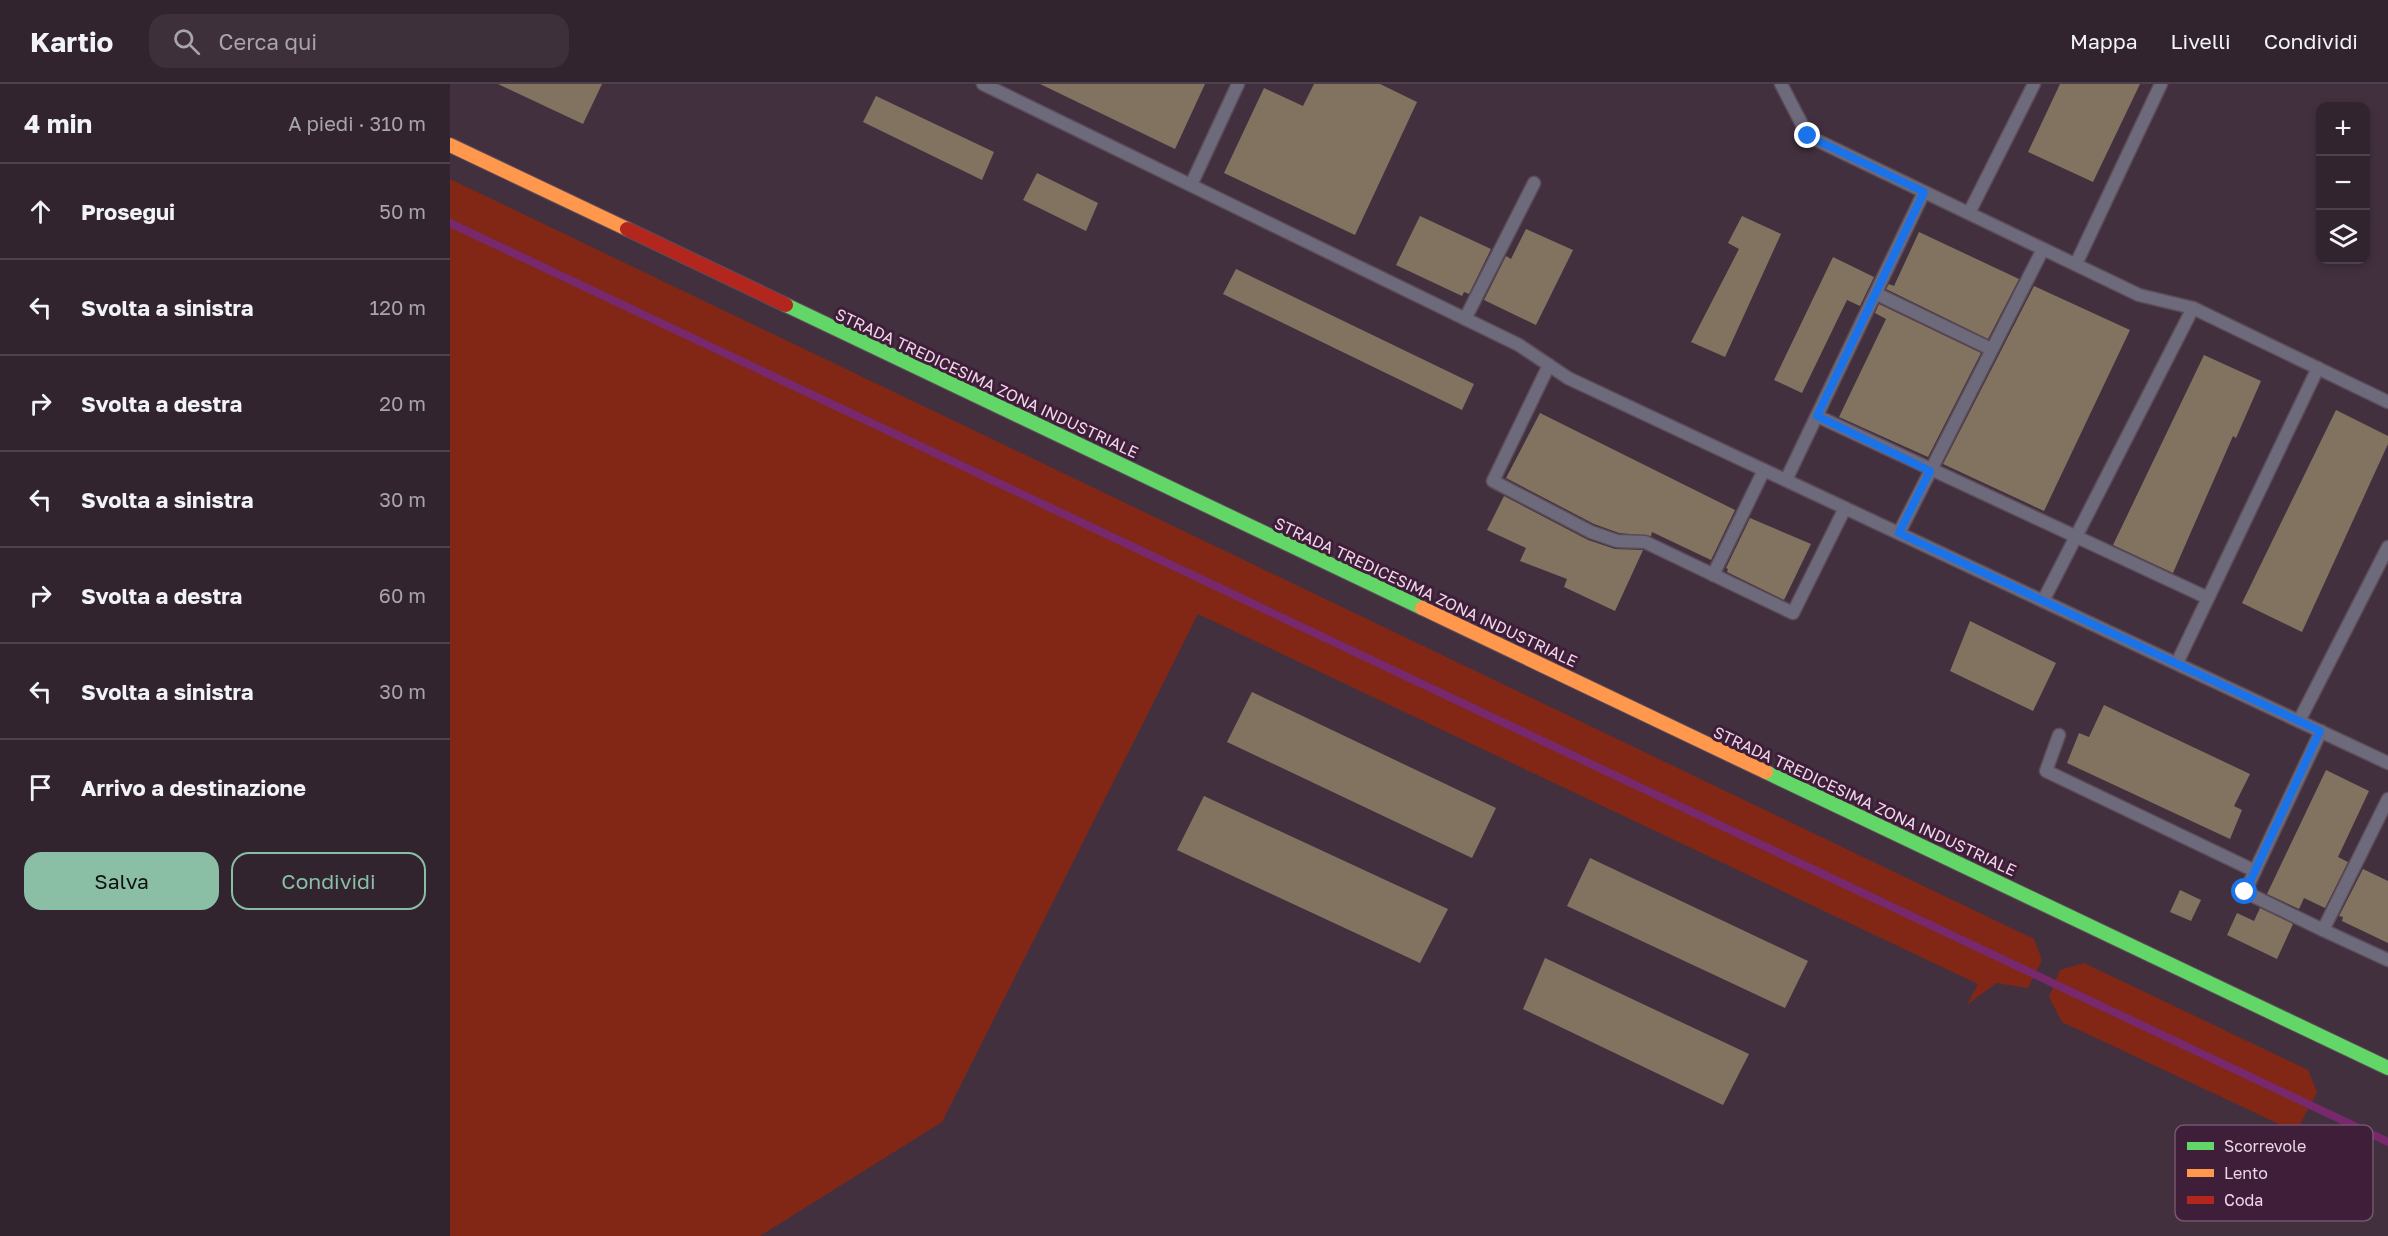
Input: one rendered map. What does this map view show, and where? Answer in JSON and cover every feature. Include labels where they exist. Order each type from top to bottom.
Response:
[{"type":"street","name":"STRADA TREDICESIMA ZONA INDUSTRIALE","points":[[450,146],[2388,1068]]},
{"type":"lane","points":[[983,84],[1519,345],[1568,378],[2388,763]]},
{"type":"lane","points":[[1191,185],[1238,84]]},
{"type":"lane","points":[[1780,84],[1808,136],[2139,295],[2193,308],[2388,402]]},
{"type":"lane","points":[[1969,213],[2034,84]]},
{"type":"lane","points":[[2076,264],[2162,84]]},
{"type":"lane","points":[[1466,319],[1534,183]]},
{"type":"lane","points":[[1786,480],[1924,192]]},
{"type":"lane","points":[[1899,533],[2043,249]]},
{"type":"lane","points":[[1877,294],[1990,350]]},
{"type":"lane","points":[[2043,601],[2193,308]]},
{"type":"lane","points":[[1549,365],[1493,481],[1591,532],[1617,541],[1645,542],[1793,613],[1845,508]]},
{"type":"lane","points":[[2176,663],[2318,368]]},
{"type":"lane","points":[[1817,416],[1930,471],[2208,598]]},
{"type":"lane","points":[[1713,575],[1764,470]]},
{"type":"lane","points":[[2299,721],[2388,547]]},
{"type":"lane","points":[[2320,731],[2245,892],[2388,960]]},
{"type":"lane","points":[[2059,735],[2046,771],[2255,871]]},
{"type":"lane","points":[[2357,748],[2388,752]]},
{"type":"lane","points":[[2323,930],[2388,799]]},
{"type":"shaded area","points":[[450,179],[2034,939],[2042,960],[2028,988],[1996,983],[1967,1005],[1978,984],[1198,614],[942,1122],[760,1236],[450,1236]]},
{"type":"shaded area","points":[[2084,963],[2308,1070],[2317,1092],[2300,1125],[2281,1125],[2062,1022],[2049,997],[2060,970]]},
{"type":"building","points":[[498,84],[602,84],[583,124]]},
{"type":"building","points":[[1040,84],[1205,84],[1175,149]]},
{"type":"building","points":[[1314,84],[1380,84],[1417,102],[1355,235],[1224,173],[1264,88],[1303,106]]},
{"type":"building","points":[[2060,84],[2140,84],[2093,182],[2028,152]]},
{"type":"building","points":[[876,96],[994,152],[982,180],[863,122]]},
{"type":"building","points":[[1037,173],[1098,203],[1086,231],[1023,200]]},
{"type":"building","points":[[1420,216],[1491,249],[1469,294],[1464,292],[1462,296],[1396,265]]},
{"type":"building","points":[[1742,216],[1781,234],[1725,357],[1691,342],[1739,249],[1728,243]]},
{"type":"building","points":[[1526,229],[1573,250],[1536,325],[1484,300],[1506,256],[1511,259]]},
{"type":"building","points":[[1919,232],[2019,279],[1988,339],[1886,289],[1889,284],[1894,286]]},
{"type":"building","points":[[1833,257],[1874,277],[1860,306],[1847,300],[1802,393],[1774,380]]},
{"type":"building","points":[[1236,269],[1474,384],[1462,410],[1223,294]]},
{"type":"building","points":[[2034,286],[2130,330],[2044,511],[1943,464]]},
{"type":"building","points":[[1879,304],[1981,353],[1928,457],[1839,417],[1886,319],[1875,313]]},
{"type":"building","points":[[2204,355],[2261,381],[2236,438],[2233,436],[2173,573],[2113,545]]},
{"type":"building","points":[[2336,410],[2388,436],[2388,444],[2302,632],[2242,603]]},
{"type":"building","points":[[1540,413],[1735,510],[1711,560],[1652,532],[1651,536],[1619,533],[1594,524],[1506,478]]},
{"type":"building","points":[[1504,496],[1588,540],[1615,549],[1643,550],[1615,611],[1564,587],[1567,579],[1520,561],[1526,548],[1487,530]]},
{"type":"building","points":[[1750,518],[1811,544],[1784,600],[1727,572],[1726,568]]},
{"type":"building","points":[[1970,621],[2056,663],[2033,711],[1950,671]]},
{"type":"building","points":[[1252,692],[1496,808],[1472,858],[1227,742]]},
{"type":"building","points":[[2104,705],[2250,774],[2234,806],[2242,810],[2230,839],[2067,763],[2079,733],[2089,737]]},
{"type":"building","points":[[2326,770],[2369,791],[2338,857],[2348,862],[2325,908],[2304,898],[2299,909],[2267,894]]},
{"type":"building","points":[[1204,796],[1448,909],[1420,963],[1177,850]]},
{"type":"building","points":[[1590,858],[1808,961],[1785,1008],[1567,906]]},
{"type":"building","points":[[2363,869],[2388,881],[2388,943],[2342,921],[2343,917],[2339,916]]},
{"type":"building","points":[[2180,890],[2201,900],[2191,921],[2170,912]]},
{"type":"building","points":[[2260,908],[2293,924],[2277,959],[2227,935],[2237,913],[2254,921]]},
{"type":"building","points":[[1545,958],[1749,1054],[1723,1105],[1523,1009]]},
{"type":"waterway","points":[[450,223],[2352,1125]]},
{"type":"waterway","points":[[2373,1135],[2388,1142]]},
{"type":"traffic: fast","points":[[786,305],[1422,608]]},
{"type":"traffic: fast","points":[[1766,772],[2388,1068]]},
{"type":"traffic: slow","points":[[450,145],[627,229]]},
{"type":"traffic: slow","points":[[1422,608],[1766,772]]},
{"type":"traffic: jam","points":[[627,229],[786,305]]},
{"type":"route","points":[[1808,136],[1924,192],[1817,416],[1930,471],[1899,533],[2320,731],[2245,892]]}]
